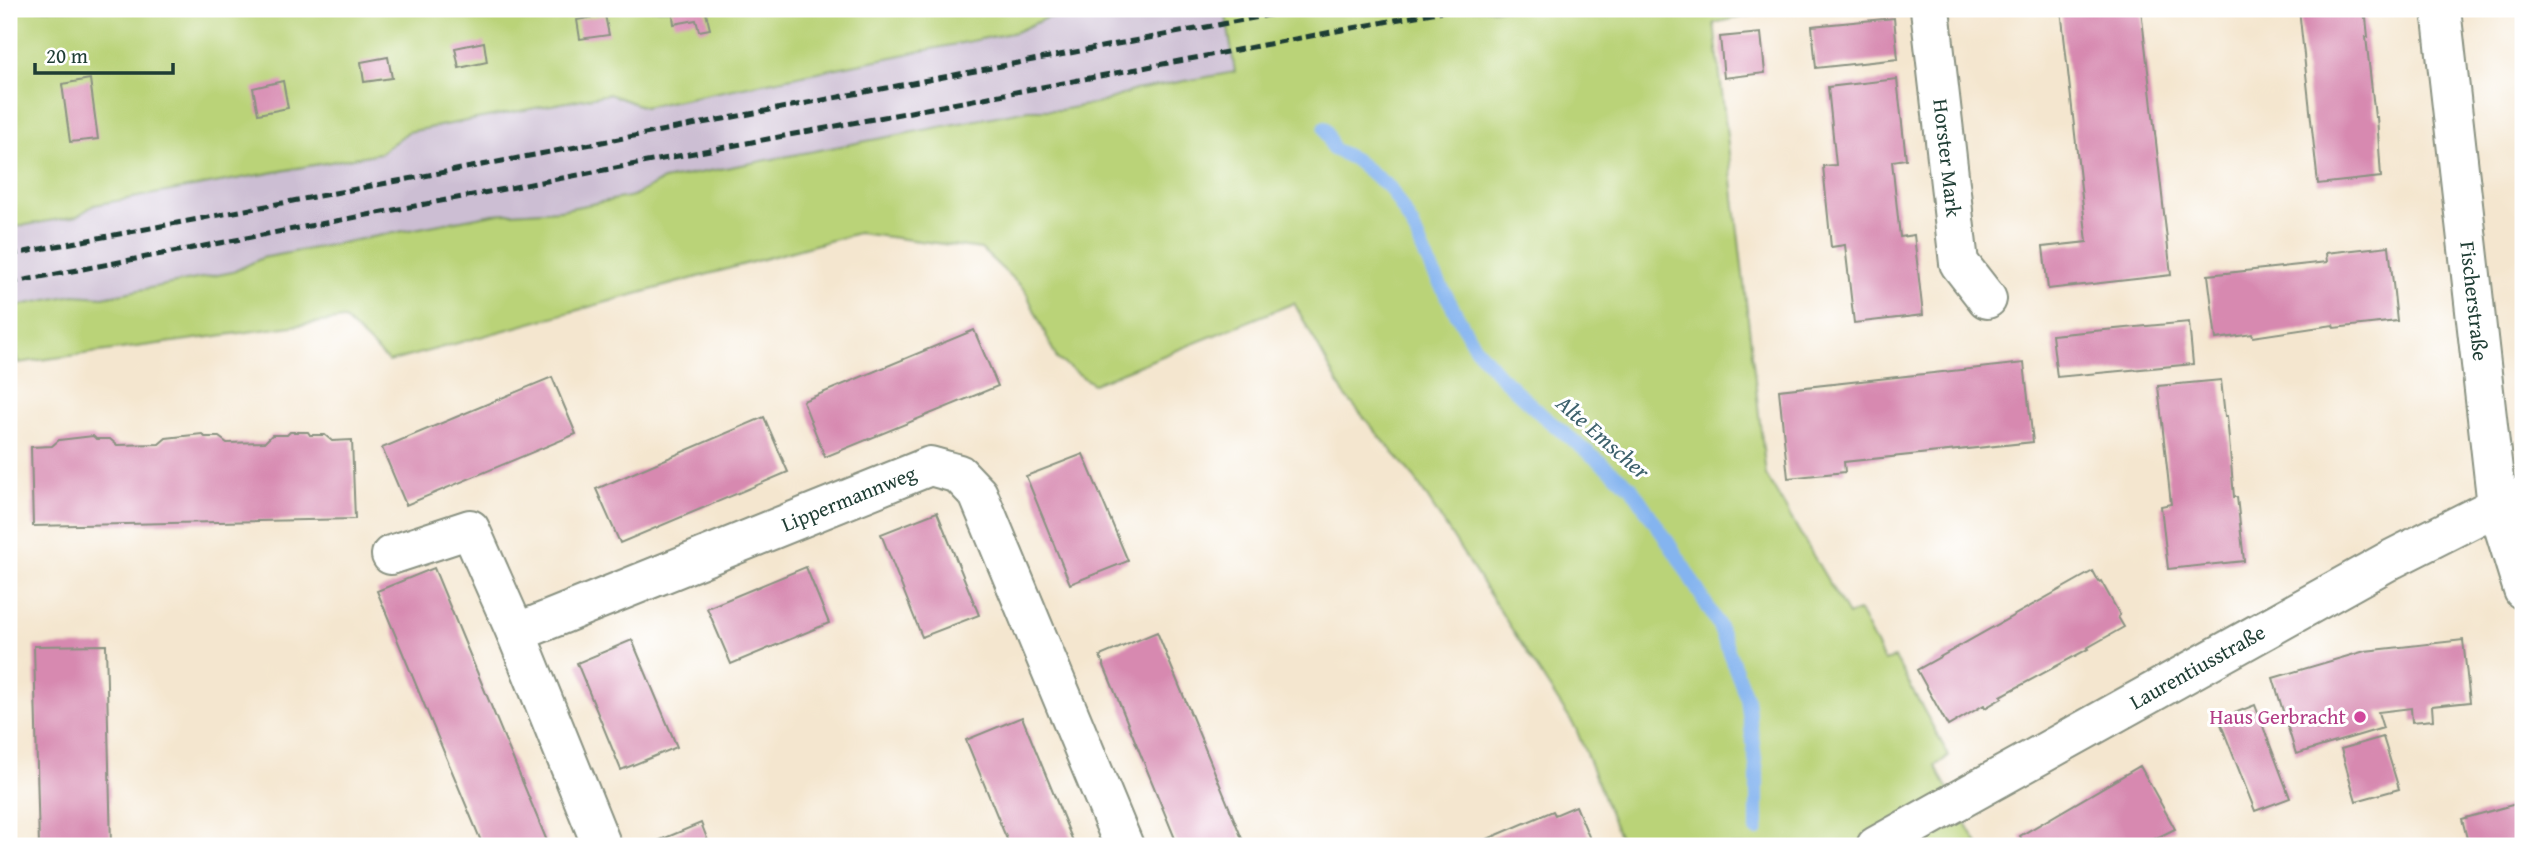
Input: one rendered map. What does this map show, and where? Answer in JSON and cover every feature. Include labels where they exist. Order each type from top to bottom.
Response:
[{"type":"street","name":"Horster Mark","points":[[1930,9],[1958,263],[1987,299]]},
{"type":"street","name":"Fischerstraße","points":[[2441,9],[2523,590]]},
{"type":"street","name":"Lippermannweg","points":[[516,633],[930,466],[959,474],[978,494],[1124,846]]},
{"type":"street","name":"Laurentiusstraße","points":[[1876,846],[2392,559],[2510,501]]},
{"type":"street","points":[[391,555],[470,529],[516,633],[602,846]]},
{"type":"shaded area","points":[[1144,9],[1490,9],[1268,65],[1135,90],[1103,102],[1060,111],[1028,110],[663,180],[633,196],[560,210],[493,214],[262,258],[233,272],[103,297],[74,295],[9,307],[9,228],[77,216],[94,205],[380,153],[408,132],[609,94],[644,107],[1016,32],[1046,18],[1083,12],[1113,15]]},
{"type":"green space","points":[[9,9],[1144,9],[1114,15],[1082,12],[1046,18],[1016,32],[644,107],[609,94],[408,132],[380,153],[94,205],[77,216],[9,228]]},
{"type":"green space","points":[[1225,9],[1779,9],[1714,23],[1766,475],[1848,615],[1859,611],[1884,661],[1895,658],[1949,756],[1935,766],[1979,846],[1623,846],[1576,729],[1414,477],[1344,394],[1294,303],[1093,384],[1057,359],[1025,290],[981,249],[858,233],[389,362],[344,319],[18,363],[9,329],[9,307],[74,295],[103,297],[233,272],[262,258],[493,214],[560,210],[633,196],[663,180],[1028,110],[1060,110],[1103,102],[1135,90],[1235,72]]},
{"type":"building","points":[[672,9],[705,9],[710,29],[699,31],[696,20],[674,24]]},
{"type":"building","points":[[2061,9],[2141,9],[2171,275],[2048,289],[2043,247],[2087,242]]},
{"type":"building","points":[[2299,9],[2363,9],[2377,117],[2381,177],[2318,184]]},
{"type":"building","points":[[605,15],[609,35],[580,39],[577,20]]},
{"type":"building","points":[[1894,18],[1898,59],[1816,68],[1812,26]]},
{"type":"building","points":[[1761,33],[1765,73],[1724,78],[1720,37]]},
{"type":"building","points":[[484,42],[487,62],[459,68],[455,48]]},
{"type":"building","points":[[388,57],[392,78],[364,82],[361,62]]},
{"type":"building","points":[[90,79],[98,139],[70,142],[62,84]]},
{"type":"building","points":[[1897,79],[1906,159],[1892,161],[1900,237],[1914,235],[1923,315],[1854,323],[1845,245],[1831,247],[1823,166],[1836,165],[1828,87]]},
{"type":"building","points":[[283,81],[288,108],[258,114],[253,88]]},
{"type":"building","points":[[2389,246],[2397,321],[2334,328],[2333,325],[2253,337],[2252,334],[2216,339],[2208,275],[2327,262],[2326,253]]},
{"type":"building","points":[[2189,322],[2193,364],[2057,377],[2052,335]]},
{"type":"building","points":[[974,330],[998,386],[825,457],[803,401]]},
{"type":"building","points":[[2024,363],[2033,442],[1844,462],[1845,472],[1788,478],[1779,390]]},
{"type":"building","points":[[552,377],[576,434],[406,505],[382,448]]},
{"type":"building","points":[[2221,380],[2244,561],[2168,569],[2161,506],[2171,504],[2158,386]]},
{"type":"building","points":[[764,417],[788,472],[620,543],[596,489]]},
{"type":"building","points":[[290,432],[325,435],[332,441],[352,440],[355,519],[33,526],[31,447],[52,446],[59,440],[93,436],[96,439],[110,439],[117,445],[159,444],[166,438],[202,434],[205,437],[219,437],[227,443],[265,442],[272,435],[287,435]]},
{"type":"building","points":[[1083,454],[1128,561],[1070,584],[1026,476]]},
{"type":"building","points":[[937,512],[979,615],[922,637],[881,534]]},
{"type":"building","points":[[806,567],[829,623],[731,664],[707,608]]},
{"type":"building","points":[[434,568],[547,841],[535,846],[483,846],[377,591]]},
{"type":"building","points":[[2093,571],[2120,615],[2118,617],[2124,627],[2001,696],[2002,698],[1985,708],[1984,705],[1948,726],[1917,670]]},
{"type":"building","points":[[1157,632],[1245,846],[1178,846],[1100,656]]},
{"type":"building","points":[[632,640],[677,747],[621,770],[577,663]]},
{"type":"building","points":[[2463,640],[2470,702],[2432,706],[2433,720],[2412,722],[2411,708],[2378,712],[2383,728],[2296,754],[2273,678],[2365,651]]},
{"type":"building","points":[[106,645],[111,846],[39,846],[34,646]]},
{"type":"building","points":[[2255,705],[2290,798],[2255,811],[2219,719]]},
{"type":"building","points":[[1022,717],[1075,846],[1010,846],[966,740]]},
{"type":"building","points":[[2383,737],[2399,789],[2356,801],[2341,749]]},
{"type":"building","points":[[2140,766],[2175,829],[2140,846],[2025,846],[2020,836]]},
{"type":"building","points":[[2523,802],[2523,846],[2469,846],[2462,819]]},
{"type":"building","points":[[1576,806],[1593,846],[1471,846],[1553,811],[1555,815]]},
{"type":"building","points":[[701,823],[710,846],[655,846],[653,843]]},
{"type":"waterway","name":"Alte Emscher","points":[[1325,128],[1333,149],[1354,159],[1390,188],[1474,346],[1501,377],[1543,416],[1631,487],[1676,554],[1718,624],[1747,699],[1757,773],[1757,830]]},
{"type":"railway","points":[[9,255],[1301,9]]},
{"type":"railway","points":[[9,283],[1453,9]]},
{"type":"place","name":"Haus Gerbracht","points":[[2360,717]]}]
